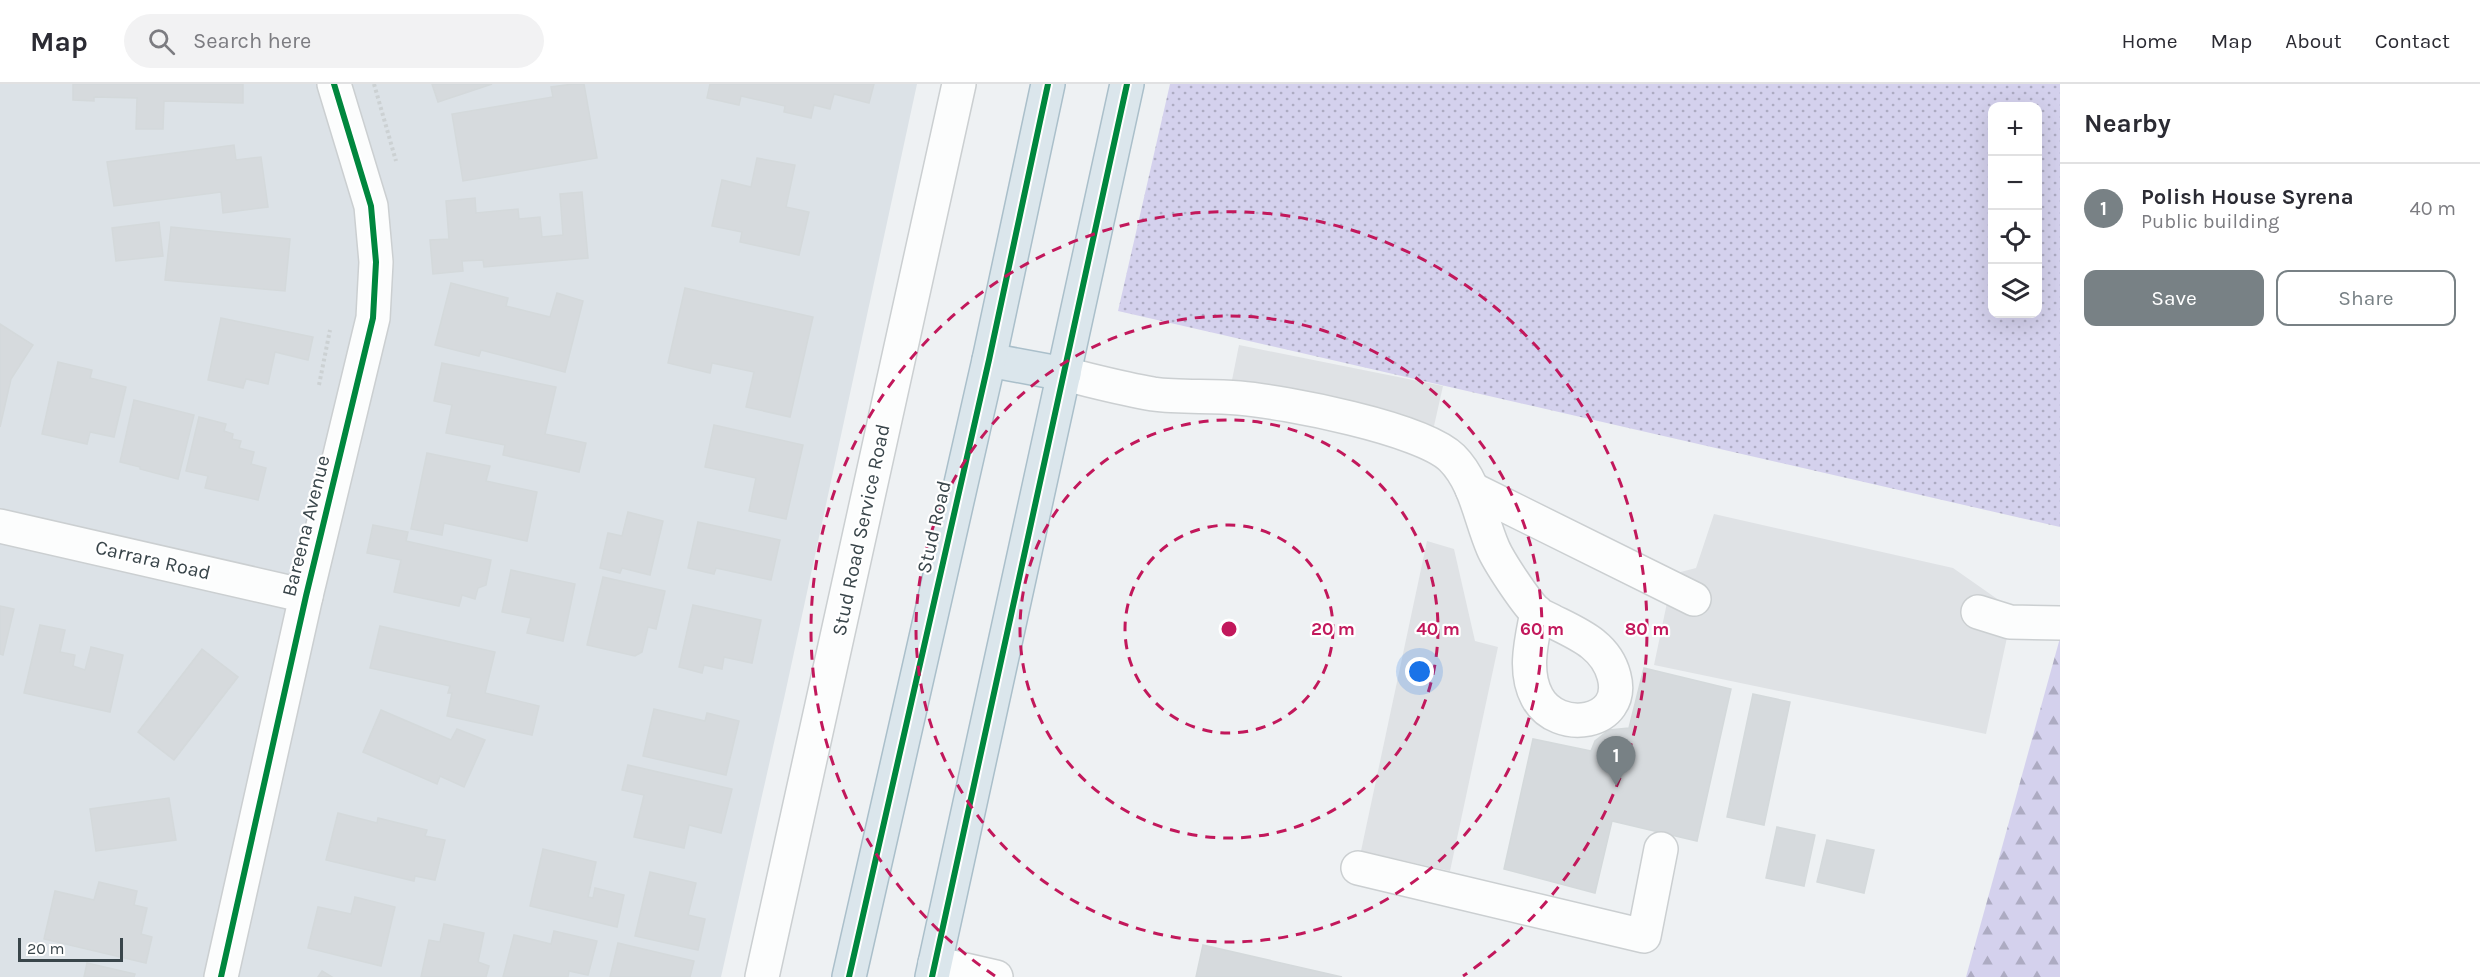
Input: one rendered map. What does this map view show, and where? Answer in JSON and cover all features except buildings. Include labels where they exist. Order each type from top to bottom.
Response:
[{"type":"highway","name":"Stud Road","points":[[849,977],[989,360],[1048,84]]},
{"type":"highway","points":[[934,970],[1127,84]]},
{"type":"highway","points":[[989,360],[1064,374]]},
{"type":"street","name":"Bareena Avenue","points":[[222,977],[306,596],[369,336],[376,281],[371,206],[334,84]]},
{"type":"street","name":"Stud Road Service Road","points":[[762,977],[959,84]]},
{"type":"street","points":[[1064,374],[1155,394],[1239,398],[1270,402],[1400,432],[1436,446],[1452,458],[1472,489],[1493,550],[1537,612]]},
{"type":"street","points":[[1472,489],[1694,599]]},
{"type":"street","name":"Carrara Road","points":[[0,526],[306,596]]},
{"type":"street","points":[[1978,612],[2010,622],[2060,623]]},
{"type":"street","points":[[1358,868],[1644,936],[1660,849]]},
{"type":"street","points":[[934,970],[996,977]]},
{"type":"shaded area","points":[[0,84],[917,84],[785,694],[721,977],[0,977]]},
{"type":"shaded area","points":[[1239,345],[1443,386],[1434,426],[1231,385]]},
{"type":"shaded area","points":[[1714,514],[1953,568],[2013,610],[1986,734],[1654,665],[1673,574],[1696,568]]},
{"type":"shaded area","points":[[1427,541],[1454,549],[1475,641],[1498,647],[1450,871],[1361,851]]},
{"type":"green space","points":[[1170,84],[2060,84],[2060,527],[1118,311]]},
{"type":"green space","points":[[2060,638],[2060,977],[1966,977]]},
{"type":"cycle path","points":[[221,977],[306,596],[373,318],[376,262],[371,206],[334,84]]},
{"type":"cycle path","points":[[849,977],[989,360],[1048,84]]},
{"type":"cycle path","points":[[932,977],[1127,84]]},
{"type":"place","name":"Polish House Syrena","points":[[1616,786]]}]
